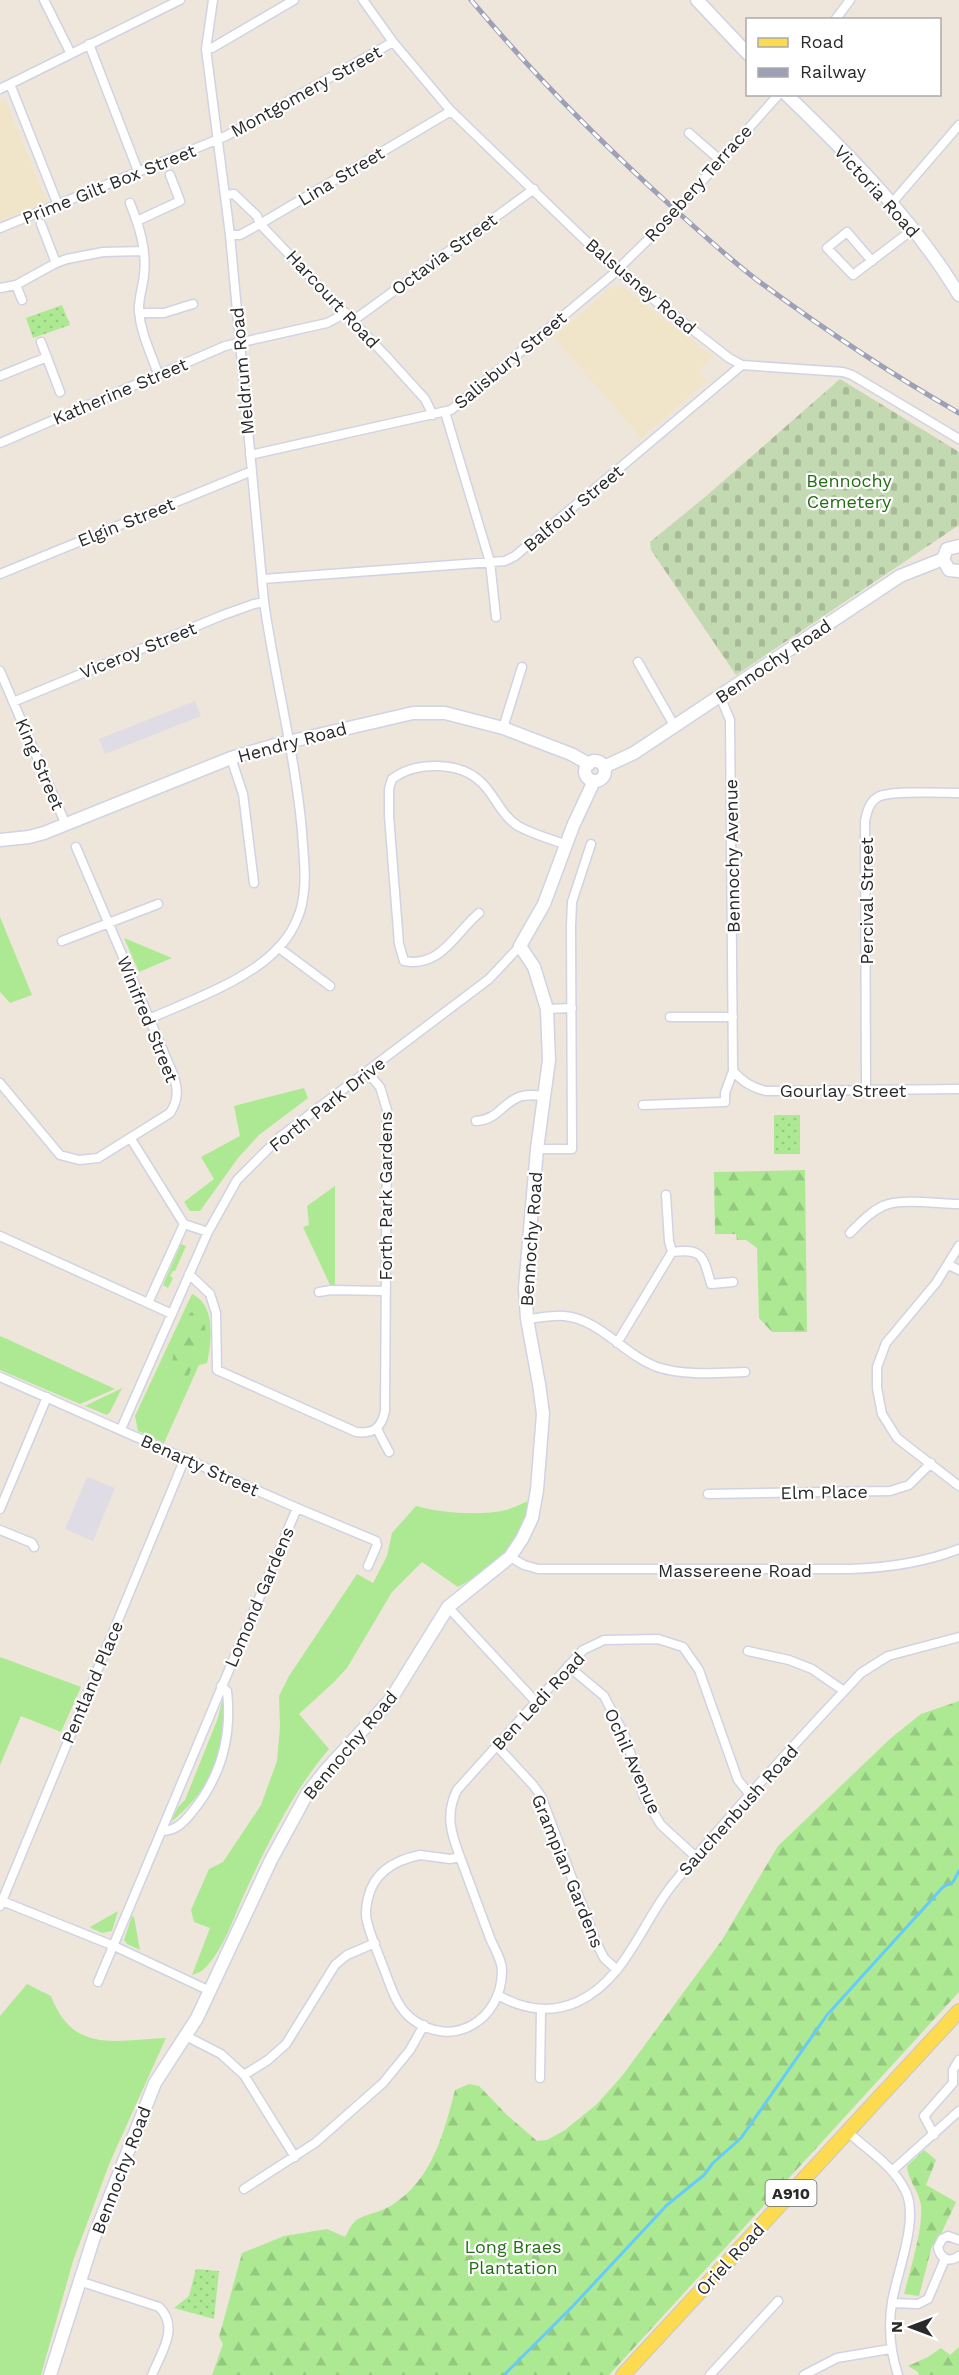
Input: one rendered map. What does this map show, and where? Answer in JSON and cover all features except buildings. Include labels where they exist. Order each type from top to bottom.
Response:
[{"type":"main road","name":"Oriel Road","points":[[623,2375],[959,2011]]},
{"type":"street","points":[[44,0],[71,54]]},
{"type":"street","points":[[0,89],[180,0]]},
{"type":"street","name":"Meldrum Road","points":[[213,0],[206,49],[230,236],[264,602],[272,659],[290,741],[298,793],[306,879],[303,901],[294,924],[279,948]]},
{"type":"street","points":[[206,49],[212,48],[294,0]]},
{"type":"street","name":"Balsusney Road","points":[[363,0],[393,42],[451,111],[616,270],[729,358],[742,365],[843,372],[852,375],[959,439]]},
{"type":"street","points":[[697,0],[746,53]]},
{"type":"street","points":[[836,18],[850,0]]},
{"type":"street","name":"Montgomery Street","points":[[218,140],[393,42]]},
{"type":"street","points":[[89,44],[138,171]]},
{"type":"street","points":[[10,84],[58,206]]},
{"type":"street","name":"Rosebery Terrace","points":[[616,270],[666,222],[777,96]]},
{"type":"street","name":"Victoria Road","points":[[788,96],[892,203],[944,269],[959,295]]},
{"type":"street","name":"Lina Street","points":[[230,236],[240,235],[260,224],[451,111]]},
{"type":"street","points":[[892,203],[959,125]]},
{"type":"street","points":[[689,133],[720,160]]},
{"type":"street","name":"Prime Gilt Box Street","points":[[0,228],[218,140]]},
{"type":"street","points":[[137,221],[180,201],[170,175]]},
{"type":"street","name":"Octavia Street","points":[[354,320],[534,189]]},
{"type":"street","name":"Harcourt Road","points":[[225,195],[234,194],[257,216],[260,224],[354,320],[425,399],[434,415]]},
{"type":"street","points":[[130,202],[141,232],[143,251],[144,273],[139,313],[142,333],[158,374]]},
{"type":"street","points":[[41,224],[56,263]]},
{"type":"street","points":[[872,261],[847,232],[827,248],[853,275],[872,261],[912,230]]},
{"type":"street","points":[[0,288],[16,285],[56,263],[86,255],[143,251]]},
{"type":"street","name":"Salisbury Street","points":[[250,455],[448,411],[616,270]]},
{"type":"street","points":[[16,285],[22,300]]},
{"type":"street","points":[[139,313],[164,313],[193,304]]},
{"type":"street","points":[[240,342],[327,323],[346,313]]},
{"type":"street","points":[[41,342],[60,392]]},
{"type":"street","name":"Katherine Street","points":[[0,442],[225,346],[240,342]]},
{"type":"street","points":[[0,376],[46,357]]},
{"type":"street","name":"Balfour Street","points":[[263,579],[505,561],[515,556],[742,365]]},
{"type":"street","points":[[448,411],[490,562],[496,617]]},
{"type":"street","name":"Elgin Street","points":[[0,574],[252,471]]},
{"type":"street","name":"Bennochy Road","points":[[604,767],[634,753],[900,576],[943,559],[947,549],[959,546]]},
{"type":"street","points":[[943,559],[949,570],[959,571]]},
{"type":"street","name":"Viceroy Street","points":[[13,702],[224,615],[255,603],[264,602]]},
{"type":"street","points":[[638,662],[675,726]]},
{"type":"street","points":[[503,728],[522,668]]},
{"type":"street","name":"King Street","points":[[0,671],[66,825]]},
{"type":"street","name":"Bennochy Avenue","points":[[643,1105],[729,1102],[725,1093],[733,1071],[730,720],[720,696]]},
{"type":"street","name":"Hendry Road","points":[[0,840],[29,837],[66,825],[231,758],[290,741],[413,713],[445,713],[503,728],[572,754],[589,764]]},
{"type":"street","points":[[231,758],[243,794],[254,884]]},
{"type":"street","points":[[597,762],[604,767],[604,776],[600,780],[594,781],[586,776],[589,764],[597,762]]},
{"type":"street","points":[[479,913],[466,923],[458,936],[432,959],[404,961],[399,944],[389,816],[392,779],[402,771],[444,766],[461,770],[482,782],[506,815],[519,826],[566,845]]},
{"type":"street","points":[[520,946],[544,904],[566,845],[594,781]]},
{"type":"street","name":"Percival Street","points":[[867,1091],[865,821],[868,809],[872,801],[884,794],[959,793]]},
{"type":"street","name":"Bennochy Road","points":[[537,1149],[572,1149],[572,902],[591,844]]},
{"type":"street","name":"Winifred Street","points":[[0,1083],[60,1155],[79,1160],[98,1158],[131,1139],[170,1113],[178,1096],[173,1074],[76,847]]},
{"type":"street","points":[[62,941],[158,904]]},
{"type":"street","name":"Bennochy Road","points":[[50,2375],[79,2281],[112,2189],[155,2083],[197,2018],[266,1870],[307,1794],[330,1765],[391,1699],[448,1607],[510,1557],[532,1518],[537,1490],[543,1414],[527,1319],[525,1288],[537,1149],[549,1060],[547,1009],[534,967],[520,946]]},
{"type":"street","name":"Forth Park Drive","points":[[121,1430],[208,1232],[237,1180],[280,1137],[489,980],[520,946]]},
{"type":"street","points":[[149,1019],[243,976],[279,948],[330,986]]},
{"type":"street","points":[[547,1009],[572,1008]]},
{"type":"street","points":[[670,1017],[733,1017]]},
{"type":"street","name":"Forth Park Gardens","points":[[367,1071],[380,1087],[387,1110],[385,1412],[377,1429]]},
{"type":"street","name":"Gourlay Street","points":[[733,1071],[743,1082],[753,1088],[766,1091],[959,1089]]},
{"type":"street","points":[[476,1120],[492,1118],[519,1097],[544,1096]]},
{"type":"street","points":[[131,1139],[184,1224],[208,1232]]},
{"type":"street","points":[[617,1343],[672,1252],[666,1195]]},
{"type":"street","points":[[850,1233],[885,1205],[900,1202],[959,1204]]},
{"type":"street","points":[[148,1303],[184,1224]]},
{"type":"street","points":[[0,1236],[172,1314]]},
{"type":"street","points":[[959,1246],[949,1265],[886,1343],[877,1366],[877,1388],[882,1414],[897,1438],[959,1486]]},
{"type":"street","points":[[672,1252],[688,1250],[696,1252],[703,1258],[711,1284],[733,1282]]},
{"type":"street","points":[[949,1265],[959,1270]]},
{"type":"street","points":[[189,1274],[210,1294],[216,1313],[217,1370],[356,1432],[366,1433],[377,1429],[389,1452]]},
{"type":"street","name":"Forth Park Gardens","points":[[319,1292],[331,1290],[385,1291]]},
{"type":"street","points":[[527,1319],[565,1316],[592,1325],[656,1366],[681,1372],[745,1372]]},
{"type":"street","name":"Benarty Street","points":[[0,1377],[376,1541],[377,1545],[368,1566]]},
{"type":"street","points":[[0,1509],[47,1396]]},
{"type":"street","name":"Pentland Place","points":[[1,1904],[185,1458]]},
{"type":"street","name":"Elm Place","points":[[708,1494],[890,1491],[909,1485],[931,1463]]},
{"type":"street","name":"Lomond Gardens","points":[[98,1982],[297,1508]]},
{"type":"street","points":[[0,1530],[32,1543],[34,1547]]},
{"type":"street","name":"Massereene Road","points":[[510,1557],[524,1565],[538,1569],[849,1569],[897,1566],[937,1557],[959,1549]]},
{"type":"street","points":[[448,1607],[536,1702]]},
{"type":"street","name":"Sauchenbush Road","points":[[498,1995],[524,2007],[541,2009],[577,2002],[600,1987],[616,1970],[671,1886],[861,1673],[888,1656],[959,1637]]},
{"type":"street","name":"Ben Ledi Road","points":[[460,1857],[450,1831],[449,1816],[451,1802],[460,1785],[583,1650],[604,1640],[658,1639],[683,1647],[699,1670],[738,1780],[751,1796]]},
{"type":"street","points":[[748,1651],[789,1660],[812,1669],[844,1691]]},
{"type":"street","name":"Ochil Avenue","points":[[568,1666],[604,1696],[625,1736],[644,1797],[661,1824],[696,1857]]},
{"type":"street","name":"Lomond Gardens","points":[[162,1831],[171,1831],[184,1821],[206,1795],[224,1754],[230,1715],[226,1691],[221,1686]]},
{"type":"street","name":"Grampian Gardens","points":[[496,1745],[533,1785],[541,1797],[596,1942],[604,1958],[616,1970]]},
{"type":"street","points":[[420,1855],[450,1859],[460,1857],[503,1971],[498,1995],[484,2018],[470,2028],[447,2032],[424,2025],[405,2013],[395,1998],[375,1943],[366,1919],[366,1906],[370,1889],[382,1871],[402,1859],[420,1855]]},
{"type":"street","points":[[1,1904],[114,1946],[210,1990]]},
{"type":"street","points":[[244,2075],[268,2060],[286,2044],[335,1965],[347,1955],[375,1943]]},
{"type":"street","points":[[540,2078],[541,2009]]},
{"type":"street","points":[[244,2189],[315,2143],[383,2083],[410,2050],[424,2025]]},
{"type":"street","points":[[184,2035],[221,2054],[244,2075],[295,2157]]},
{"type":"street","points":[[934,2135],[924,2116],[953,2083],[953,2070],[959,2060]]},
{"type":"street","points":[[893,2170],[959,2111]]},
{"type":"street","points":[[847,2131],[893,2170],[907,2192],[910,2224],[892,2303],[890,2349],[898,2375]]},
{"type":"street","points":[[959,2240],[948,2236],[940,2242],[939,2252],[945,2259],[952,2260],[959,2256]]},
{"type":"street","points":[[892,2303],[918,2304],[928,2299],[945,2259]]},
{"type":"street","points":[[79,2281],[159,2307],[166,2314],[170,2325],[169,2333],[152,2375]]},
{"type":"street","points":[[710,2375],[778,2301]]},
{"type":"street","points":[[804,2375],[837,2358],[890,2349]]},
{"type":"shaded area","points":[[5,99],[46,200],[45,203],[0,221],[0,102]]},
{"type":"shaded area","points":[[617,286],[624,288],[713,356],[698,372],[707,381],[641,438],[554,337],[609,289]]},
{"type":"shaded area","points":[[195,701],[201,716],[105,754],[99,739]]},
{"type":"shaded area","points":[[87,1477],[115,1488],[93,1541],[65,1529]]},
{"type":"green space","points":[[62,305],[70,325],[33,338],[26,318]]},
{"type":"green space","name":"Bennochy Cemetery","points":[[840,379],[959,452],[959,525],[736,675],[651,550],[650,542]]},
{"type":"green space","points":[[0,917],[32,995],[10,1003],[0,992]]},
{"type":"green space","points":[[124,938],[172,958],[139,972]]},
{"type":"green space","points":[[304,1088],[308,1098],[259,1135],[238,1158],[200,1211],[190,1211],[184,1202],[214,1179],[201,1157],[240,1136],[234,1106]]},
{"type":"green space","points":[[774,1115],[800,1115],[800,1154],[774,1154]]},
{"type":"green space","points":[[805,1170],[807,1332],[772,1332],[759,1318],[757,1248],[746,1240],[737,1240],[736,1234],[715,1234],[714,1172]]},
{"type":"green space","points":[[335,1186],[335,1287],[331,1287],[303,1227],[309,1225],[307,1206]]},
{"type":"green space","points":[[181,1244],[186,1246],[175,1271],[170,1276],[173,1278],[168,1288],[163,1285]]},
{"type":"green space","points":[[192,1294],[200,1299],[209,1315],[211,1334],[209,1354],[207,1363],[199,1365],[164,1443],[138,1431],[135,1416]]},
{"type":"green space","points":[[198,1310],[205,1326],[206,1343],[190,1370],[184,1388],[179,1387],[173,1369],[174,1349],[190,1313]]},
{"type":"green space","points":[[0,1336],[115,1389],[80,1404],[0,1370]]},
{"type":"green space","points":[[122,1388],[107,1415],[85,1406]]},
{"type":"green space","points":[[528,1501],[526,1516],[514,1542],[483,1572],[458,1587],[422,1562],[392,1592],[347,1668],[299,1714],[329,1749],[305,1781],[274,1833],[214,1958],[200,1972],[192,1975],[210,1928],[194,1922],[191,1910],[209,1869],[223,1862],[261,1805],[277,1761],[280,1727],[279,1696],[289,1676],[357,1574],[373,1583],[387,1556],[392,1533],[416,1506],[448,1512],[485,1513],[506,1510]]},
{"type":"green space","points":[[0,1657],[81,1687],[61,1732],[21,1716],[0,1765]]},
{"type":"green space","points":[[223,1697],[222,1735],[214,1767],[207,1782],[197,1795],[171,1822],[178,1807],[185,1800],[218,1718]]},
{"type":"green space","name":"Long Braes Plantation","points":[[959,1701],[959,1992],[609,2375],[212,2375],[223,2344],[219,2337],[242,2253],[284,2236],[327,2229],[345,2237],[356,2220],[392,2205],[406,2195],[427,2169],[441,2139],[455,2090],[469,2084],[479,2086],[537,2141],[547,2140],[565,2130],[597,2104],[622,2076],[722,1940],[778,1846],[891,1738],[921,1714]]},
{"type":"green space","points":[[118,1911],[112,1931],[102,1933],[90,1927]]},
{"type":"green space","points":[[132,1916],[140,1950],[127,1944],[124,1940]]},
{"type":"green space","points":[[27,1984],[51,1996],[60,2015],[71,2027],[84,2035],[98,2040],[113,2041],[166,2038],[110,2162],[73,2261],[41,2375],[0,2375],[0,2016]]},
{"type":"green space","points":[[924,2150],[936,2160],[926,2185],[956,2202],[941,2234],[932,2246],[919,2296],[904,2294],[921,2221],[919,2196],[909,2176],[907,2166]]},
{"type":"green space","points":[[196,2269],[219,2271],[214,2319],[174,2308],[189,2296]]},
{"type":"green space","points":[[959,2347],[959,2375],[919,2375],[908,2366],[941,2348],[950,2355]]},
{"type":"waterway","points":[[504,2375],[572,2307],[667,2205],[704,2175],[713,2163],[741,2138],[827,2015],[943,1887],[953,1882],[959,1871]]},
{"type":"railway","points":[[471,0],[518,54],[592,132],[724,253],[757,280],[831,333],[959,413]]}]
